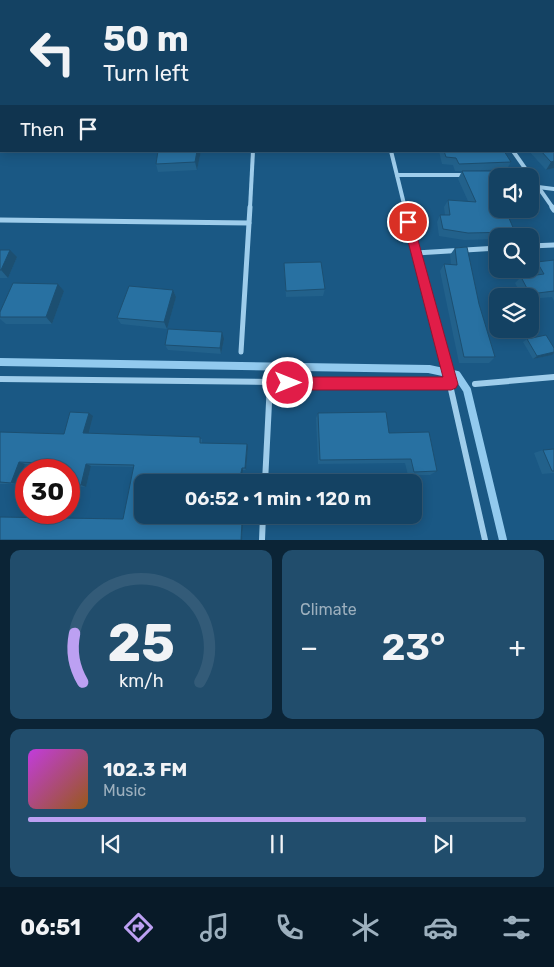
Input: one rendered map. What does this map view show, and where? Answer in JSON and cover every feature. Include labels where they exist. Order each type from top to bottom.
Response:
[{"type":"street","points":[[241,352],[253,152]]},
{"type":"street","points":[[391,152],[451,384],[485,540]]},
{"type":"street","points":[[514,152],[525,168]]},
{"type":"street","points":[[397,175],[473,175]]},
{"type":"street","points":[[482,175],[489,175]]},
{"type":"street","points":[[539,187],[554,189]]},
{"type":"street","points":[[539,188],[554,210]]},
{"type":"street","points":[[0,220],[249,223]]},
{"type":"street","points":[[539,246],[554,245]]},
{"type":"street","points":[[416,253],[489,249]]},
{"type":"street","points":[[475,384],[554,377]]},
{"type":"street","points":[[0,379],[451,384]]},
{"type":"street","points":[[265,474],[270,383]]},
{"type":"street","points":[[262,540],[263,524]]},
{"type":"building","points":[[158,152],[197,152],[195,162],[156,164]]},
{"type":"building","points":[[444,152],[505,152],[511,162],[459,164],[456,158],[446,157]]},
{"type":"building","points":[[542,152],[554,152],[554,161],[551,162]]},
{"type":"building","points":[[462,171],[489,171],[489,218],[509,218],[513,228],[489,228],[489,233],[468,233],[443,229],[440,215],[450,215],[448,200],[476,202]]},
{"type":"building","points":[[467,247],[479,304],[495,357],[464,357],[444,264],[457,265],[455,248]]},
{"type":"building","points":[[0,250],[10,250],[1,270],[0,270]]},
{"type":"building","points":[[554,260],[554,291],[539,293],[539,288],[527,288],[522,278],[539,278],[539,275],[544,274],[539,262]]},
{"type":"building","points":[[321,262],[325,289],[286,291],[284,263]]},
{"type":"building","points":[[13,283],[58,284],[46,317],[0,317],[0,312]]},
{"type":"building","points":[[129,286],[173,290],[164,322],[117,318]]},
{"type":"building","points":[[168,329],[222,332],[220,348],[165,345]]},
{"type":"building","points":[[546,335],[554,348],[554,352],[537,356],[527,339]]},
{"type":"building","points":[[70,412],[89,413],[83,433],[200,437],[200,443],[247,444],[245,468],[242,468],[241,474],[134,474],[134,524],[242,524],[241,540],[0,540],[0,517],[15,517],[15,524],[80,524],[80,518],[123,519],[134,465],[86,464],[80,485],[80,459],[15,459],[15,472],[11,483],[0,482],[0,432],[64,434]]},
{"type":"building","points":[[386,412],[389,433],[429,432],[437,471],[414,472],[411,459],[320,460],[318,413]]},
{"type":"building","points":[[554,449],[554,471],[552,471],[543,450]]},
{"type":"waterway","points":[[0,362],[429,369],[457,375],[467,390],[503,540]]},
{"type":"route","points":[[288,383],[451,384],[408,222]]}]
